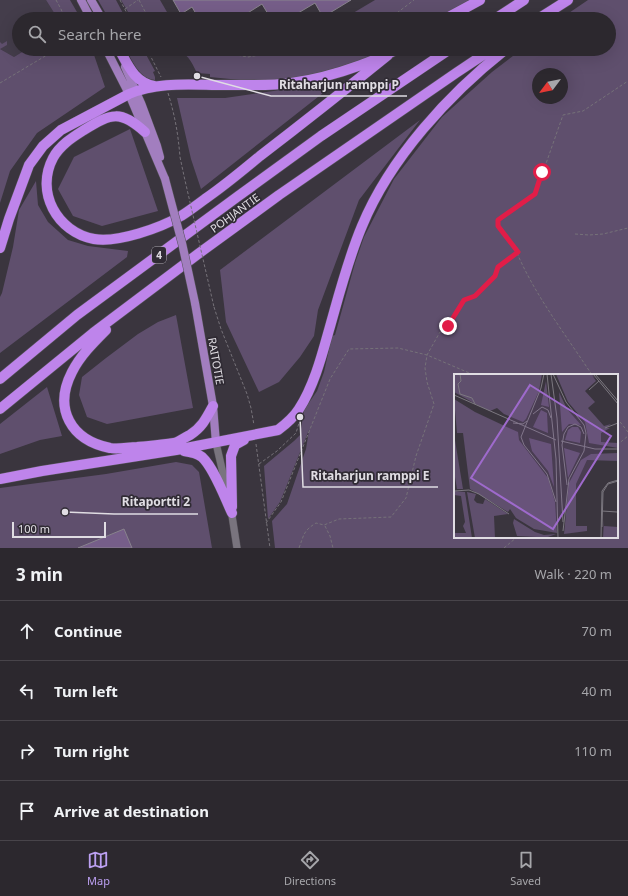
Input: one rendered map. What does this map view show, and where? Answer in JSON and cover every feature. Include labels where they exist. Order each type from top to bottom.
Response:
[{"type":"highway","points":[[459,12],[480,0]]},
{"type":"highway","points":[[506,12],[524,0]]},
{"type":"highway","points":[[549,12],[565,2]]},
{"type":"highway","points":[[552,12],[565,2]]},
{"type":"highway","points":[[123,56],[137,78],[147,85],[260,85],[291,83],[335,74],[385,56]]},
{"type":"highway","points":[[145,132],[127,118],[117,116],[111,117],[100,120],[72,138],[59,150],[54,157],[48,173],[48,196],[54,212],[69,229],[88,238],[113,238],[133,235],[162,225],[181,216],[217,191],[387,56]]},
{"type":"highway","name":"POHJANTIE","points":[[0,379],[77,316],[321,136],[440,56]]},
{"type":"highway","name":"POHJANTIE","points":[[0,409],[93,333],[279,195],[482,56]]},
{"type":"highway","points":[[0,479],[216,443],[278,430],[289,421],[299,410],[306,396],[323,352],[340,292],[362,226],[376,196],[388,176],[412,143],[435,116],[461,88],[497,56]]},
{"type":"highway","points":[[0,248],[29,165],[42,146],[61,130],[132,92],[158,84]]},
{"type":"highway","points":[[127,308],[81,357],[66,386],[64,401],[65,409],[68,421],[77,432],[94,444],[112,448],[140,447],[175,443],[191,434],[204,422],[213,406]]},
{"type":"highway","points":[[232,513],[231,456],[235,445],[238,442],[254,434]]},
{"type":"highway","points":[[176,450],[194,452],[202,456],[217,480],[232,513]]},
{"type":"main road","points":[[81,0],[87,12]]},
{"type":"main road","points":[[91,0],[98,12]]},
{"type":"main road","name":"RAITOTIE","points":[[110,56],[132,92],[157,146],[182,243],[195,303],[213,406],[216,443],[232,513],[237,548]]},
{"type":"main road","name":"RAITOTIE","points":[[120,56],[145,132],[165,179]]},
{"type":"path","points":[[56,0],[62,12]]},
{"type":"path","points":[[120,0],[125,10],[139,0],[145,12]]},
{"type":"path","points":[[398,12],[414,0]]},
{"type":"path","points":[[0,83],[45,56]]},
{"type":"path","points":[[149,56],[158,84]]},
{"type":"path","points":[[242,56],[256,56]]},
{"type":"path","points":[[591,374],[538,294],[522,265],[517,253],[518,252],[498,226],[498,220],[535,194],[563,115],[583,111],[628,81]]},
{"type":"path","points":[[166,90],[174,110],[178,131],[180,157],[214,307],[221,329],[247,394],[259,465],[270,548]]},
{"type":"path","points":[[575,234],[603,234],[628,228]]},
{"type":"path","points":[[299,548],[304,533],[308,528],[316,523],[324,525],[339,519],[392,517],[406,498],[416,456],[434,404],[427,382],[425,368],[427,354],[440,332],[448,326],[464,300],[475,296],[495,276],[498,267],[517,253]]},
{"type":"path","points":[[266,523],[281,502],[330,379],[349,349],[398,348],[427,354],[472,374]]},
{"type":"path","points":[[618,419],[628,432]]},
{"type":"path","points":[[259,465],[296,433],[299,422]]},
{"type":"path","points":[[618,444],[628,436]]},
{"type":"path","points":[[324,525],[330,536],[333,548]]},
{"type":"path","points":[[504,548],[516,538]]},
{"type":"shaded area","points":[[0,0],[46,0],[54,12],[12,12],[12,56],[0,49]]},
{"type":"shaded area","points":[[46,0],[70,0],[77,12],[54,12]]},
{"type":"shaded area","points":[[98,0],[116,0],[122,12],[105,12]]},
{"type":"shaded area","points":[[121,0],[160,0],[167,12],[128,12]]},
{"type":"shaded area","points":[[375,0],[474,0],[452,12],[355,12]]},
{"type":"shaded area","points":[[588,0],[628,0],[628,548],[275,548],[272,521],[287,504],[306,449],[309,430],[280,502],[268,519],[264,466],[300,435],[304,410],[317,391],[324,372],[332,336],[335,335],[355,263],[364,237],[394,179],[442,117],[492,72],[513,56],[616,56],[616,12],[570,12]]},
{"type":"shaded area","points":[[7,41],[7,45],[0,49],[0,42],[2,44]]},
{"type":"shaded area","points":[[0,49],[14,57],[94,56],[105,87],[37,133],[10,171],[0,203]]},
{"type":"shaded area","points":[[130,56],[147,56],[155,71],[153,72],[155,80],[150,79],[141,73]]},
{"type":"shaded area","points":[[187,56],[372,56],[334,71],[291,79],[250,81],[210,77],[210,74],[197,73]]},
{"type":"shaded area","points":[[337,82],[201,189],[191,159],[177,98],[225,98]]},
{"type":"shaded area","points":[[420,120],[359,200],[318,310],[314,336],[300,357],[279,382],[259,392],[226,322],[220,270]]},
{"type":"shaded area","points":[[130,129],[158,211],[102,226],[73,216],[58,189],[74,157]]},
{"type":"shaded area","points":[[36,181],[38,205],[48,222],[68,240],[88,246],[128,251],[127,257],[0,353],[0,297],[13,247],[19,210]]},
{"type":"shaded area","points":[[176,315],[193,408],[107,424],[87,417],[79,395],[82,377],[138,334],[158,322]]},
{"type":"shaded area","points":[[47,387],[62,436],[40,440],[0,454],[0,424]]},
{"type":"shaded area","points":[[176,462],[192,465],[199,472],[212,548],[0,548],[0,488],[106,474]]},
{"type":"building","points":[[173,0],[351,0],[331,12],[320,12],[315,3],[300,12],[267,12],[262,4],[249,12],[195,12],[192,7],[184,12],[180,12]]},
{"type":"building","points":[[124,529],[132,548],[78,548]]},
{"type":"place","name":"Ritaharjun ramppi P","points":[[197,76]]},
{"type":"place","name":"Ritaharjun ramppi E","points":[[300,417]]},
{"type":"place","name":"Ritaportti 2","points":[[65,512]]},
{"type":"route","points":[[448,326],[464,300],[475,296],[495,276],[498,267],[518,252],[498,226],[498,220],[535,194],[542,172]]}]
